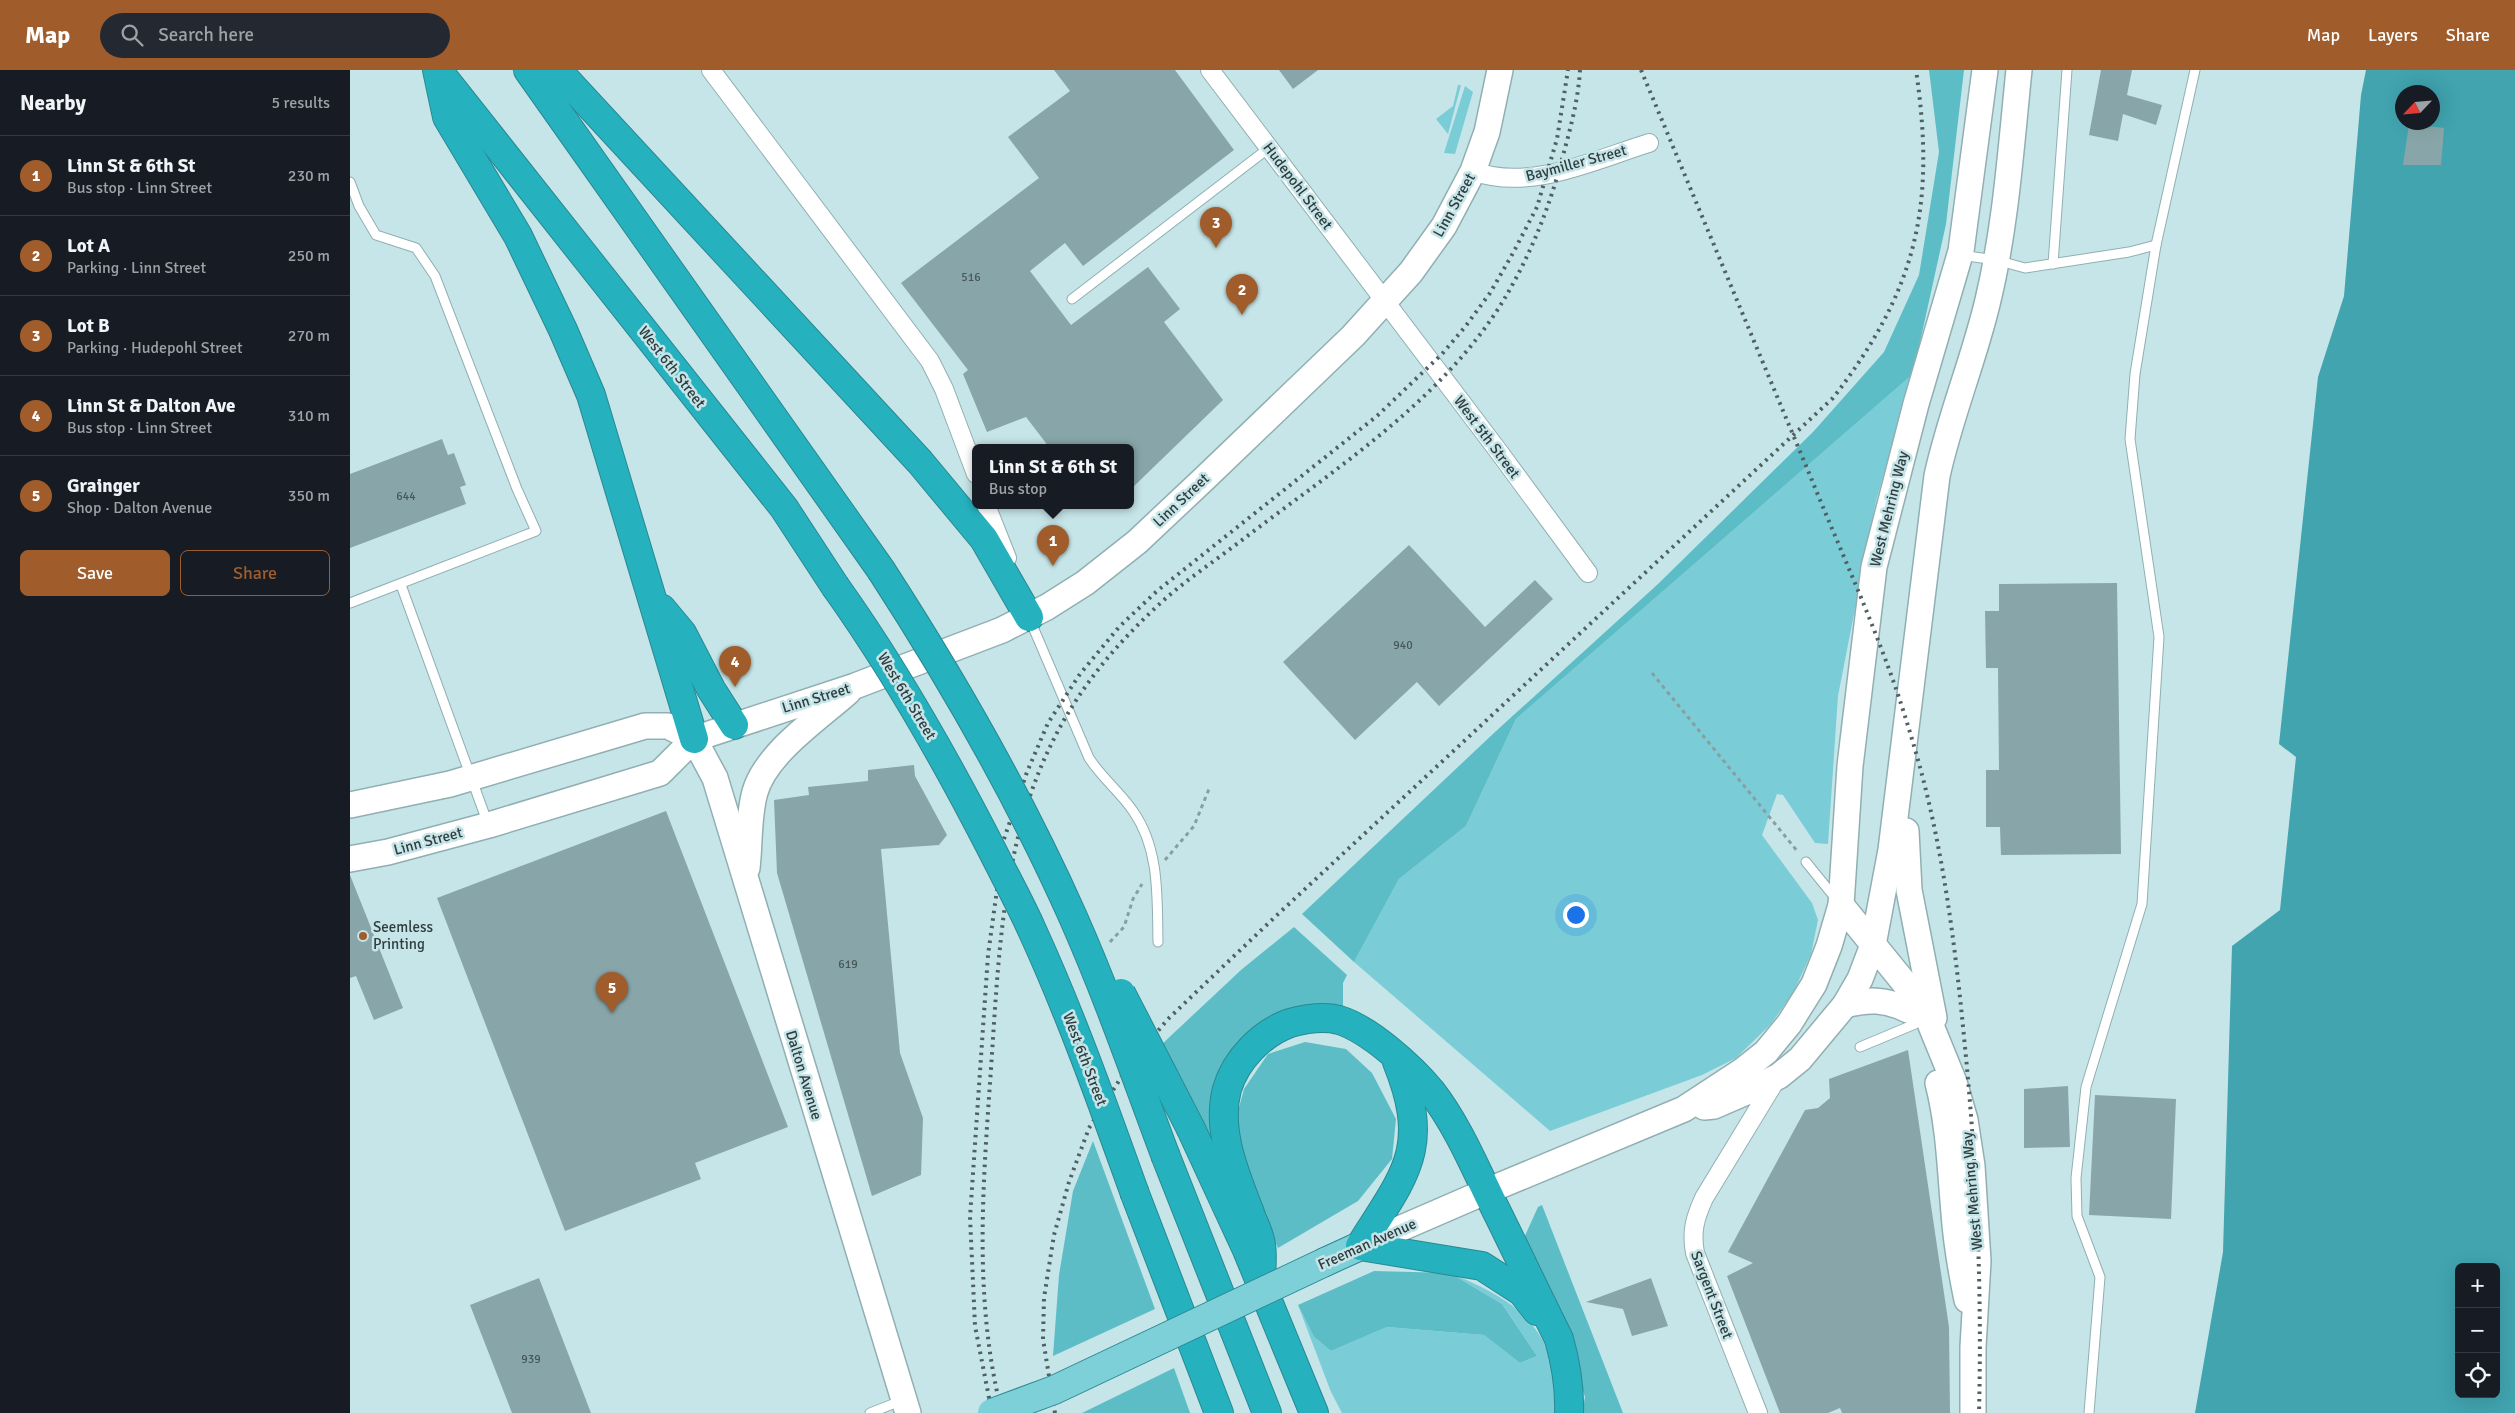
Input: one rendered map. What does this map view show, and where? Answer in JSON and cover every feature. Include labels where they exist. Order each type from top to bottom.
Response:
[{"type":"highway","name":"West 6th Street","points":[[438,70],[784,508],[835,586],[873,639],[915,708],[972,811],[1032,929],[1083,1052],[1218,1413]]},
{"type":"highway","points":[[438,70],[447,117],[518,236],[563,330],[590,395],[694,739]]},
{"type":"highway","points":[[528,70],[881,570],[964,703],[1018,803],[1073,918],[1103,989],[1166,1157],[1267,1413]]},
{"type":"highway","points":[[557,70],[920,462],[984,539],[1029,617]]},
{"type":"highway","points":[[653,599],[682,633],[706,682],[734,725]]},
{"type":"highway","points":[[1073,918],[1102,955],[1191,1129],[1317,1408]]},
{"type":"highway","points":[[1261,1282],[1261,1244],[1237,1178],[1225,1137],[1224,1113],[1228,1088],[1240,1063],[1255,1043],[1277,1028],[1298,1021],[1318,1018],[1339,1020],[1367,1034],[1395,1056],[1430,1091],[1454,1126],[1559,1339],[1569,1383],[1569,1413]]},
{"type":"highway","points":[[1395,1056],[1409,1091],[1414,1120],[1413,1147],[1404,1175],[1360,1246],[1482,1266],[1522,1292],[1559,1339]]},
{"type":"main road","name":"Linn Street","points":[[350,859],[388,852],[489,825],[660,773],[694,739],[855,686],[1002,630],[1029,617],[1085,583],[1137,542],[1386,302],[1434,242],[1453,212],[1473,171],[1487,132],[1500,70]]},
{"type":"main road","name":"West Mehring Way","points":[[1973,1413],[1973,1347],[1978,1261],[1972,1166],[1965,1120],[1954,1082],[1924,1011],[1911,991],[1842,906],[1850,766],[1874,567],[1916,404],[1960,255],[1985,70]]},
{"type":"main road","points":[[1873,945],[1892,850],[1937,476],[1945,440],[1972,360],[1988,300],[2001,236],[2019,70]]},
{"type":"main road","points":[[746,878],[751,813],[760,782],[786,747],[855,686]]},
{"type":"main road","points":[[350,805],[473,777],[645,726],[668,726],[694,739]]},
{"type":"main road","name":"Dalton Avenue","points":[[694,739],[715,778],[905,1407]]},
{"type":"main road","points":[[1903,753],[1909,890],[1940,1048]]},
{"type":"main road","name":"Freeman Avenue","points":[[992,1413],[1054,1390],[1325,1262],[1487,1190],[1684,1109],[1766,1052],[1789,1024],[1814,984],[1830,946],[1842,906]]},
{"type":"main road","name":"Freeman Avenue","points":[[1684,1109],[1714,1106],[1779,1076],[1800,1059],[1845,1005],[1860,980],[1873,945]]},
{"type":"main road","name":"West Mehring Way","points":[[1889,965],[1936,1075],[1945,1113],[1958,1255],[1973,1347]]},
{"type":"main road","points":[[1845,1005],[1877,1000],[1894,1003],[1911,1017]]},
{"type":"main road","name":"Freeman Avenue","points":[[1016,1413],[1054,1390]]},
{"type":"street","points":[[711,70],[930,361],[944,389],[972,463]]},
{"type":"street","name":"Hudepohl Street","points":[[1210,70],[1386,302]]},
{"type":"street","name":"Baymiller Street","points":[[1473,171],[1498,178],[1532,178],[1649,143]]},
{"type":"street","name":"West 5th Street","points":[[1386,302],[1588,572]]},
{"type":"street","points":[[988,509],[1029,617]]},
{"type":"street","name":"Sargent Street","points":[[1758,1413],[1695,1252],[1691,1235],[1695,1218],[1704,1198],[1779,1076]]},
{"type":"lane","points":[[2053,264],[2067,70]]},
{"type":"lane","points":[[2090,1413],[2100,1277],[2077,1216],[2076,1178],[2086,1087],[2142,904],[2159,637],[2130,439],[2135,374],[2156,245],[2195,70]]},
{"type":"lane","points":[[1072,299],[1270,148]]},
{"type":"lane","points":[[350,182],[360,206],[376,235],[416,248],[435,276],[517,489],[536,531],[401,585],[350,603]]},
{"type":"lane","points":[[1960,255],[1996,260],[2025,268],[2129,252],[2156,245]]},
{"type":"lane","points":[[401,585],[473,777],[489,825]]},
{"type":"lane","points":[[1029,617],[1089,758],[1100,776],[1133,810],[1144,832],[1156,874],[1158,942]]},
{"type":"lane","points":[[1806,862],[1842,906]]},
{"type":"lane","points":[[1860,1047],[1911,1017]]},
{"type":"lane","points":[[870,1413],[905,1407]]},
{"type":"path","points":[[1652,673],[1806,862]]},
{"type":"shaded area","points":[[1929,70],[1964,70],[1946,224],[1913,374],[1516,719],[1466,826],[1399,879],[1354,962],[1302,914],[1495,732],[1658,584],[1813,432],[1884,352],[1919,275],[1939,152]]},
{"type":"shaded area","points":[[2366,70],[2515,70],[2515,1413],[2195,1413],[2223,1252],[2232,946],[2280,910],[2296,757],[2279,744],[2318,377],[2344,296],[2361,95]]},
{"type":"shaded area","points":[[1458,85],[1461,85],[1448,134],[1436,119],[1453,106]]},
{"type":"shaded area","points":[[1465,86],[1473,92],[1455,154],[1444,153]]},
{"type":"shaded area","points":[[1913,374],[1876,501],[1838,696],[1828,844],[1815,843],[1783,795],[1777,794],[1762,835],[1812,903],[1818,920],[1811,954],[1794,991],[1771,1024],[1736,1058],[1702,1075],[1550,1131],[1354,962],[1399,879],[1466,826],[1516,719]]},
{"type":"shaded area","points":[[1294,927],[1347,975],[1343,983],[1343,1011],[1257,1029],[1215,1149],[1161,1045],[1241,970]]},
{"type":"shaded area","points":[[1305,1042],[1346,1049],[1372,1073],[1396,1119],[1392,1159],[1358,1201],[1278,1248],[1251,1186],[1234,1126],[1244,1089],[1268,1054]]},
{"type":"shaded area","points":[[1093,1141],[1155,1309],[1053,1356],[1059,1275],[1073,1191]]},
{"type":"shaded area","points":[[1542,1205],[1623,1413],[1582,1413],[1585,1397],[1561,1322],[1524,1238],[1538,1207]]},
{"type":"shaded area","points":[[1374,1271],[1450,1273],[1502,1304],[1537,1356],[1520,1363],[1484,1335],[1387,1327],[1331,1351],[1314,1337],[1298,1305]]},
{"type":"shaded area","points":[[1450,1273],[1496,1295],[1522,1314],[1533,1326],[1550,1356],[1560,1413],[1342,1413],[1331,1392],[1298,1305],[1314,1337],[1331,1351],[1387,1327],[1484,1335],[1520,1363],[1537,1356],[1502,1304]]},
{"type":"shaded area","points":[[1174,1368],[1190,1413],[1082,1413]]},
{"type":"building","points":[[1054,70],[1175,70],[1234,150],[1083,266],[1065,243],[1030,271],[1071,325],[1148,267],[1180,309],[1164,322],[1223,400],[1134,486],[1134,444],[1047,444],[1026,417],[987,432],[963,374],[968,370],[901,283],[1039,178],[1008,137],[1070,91]]},
{"type":"building","points":[[1279,70],[1318,70],[1293,89]]},
{"type":"building","points":[[2101,70],[2132,70],[2127,95],[2162,105],[2156,125],[2123,114],[2118,141],[2089,135]]},
{"type":"building","points":[[2440,128],[2444,128],[2441,165],[2403,165],[2408,130],[2440,130]]},
{"type":"building","points":[[442,439],[448,455],[454,453],[466,485],[460,487],[466,504],[350,548],[350,474]]},
{"type":"building","points":[[1409,545],[1485,627],[1535,580],[1553,599],[1439,706],[1417,682],[1355,740],[1283,662]]},
{"type":"building","points":[[2117,583],[2121,854],[2001,855],[2000,827],[1986,827],[1986,770],[1999,770],[1998,668],[1986,668],[1985,611],[1999,611],[1999,584]]},
{"type":"building","points":[[914,765],[915,776],[947,835],[939,845],[881,849],[900,1053],[923,1118],[921,1175],[872,1196],[777,873],[774,800],[809,795],[808,787],[868,781],[868,770]]},
{"type":"building","points":[[666,811],[788,1127],[695,1163],[701,1179],[565,1231],[437,898]]},
{"type":"building","name":"Seemless Printing","points":[[350,875],[403,1008],[374,1020],[356,976],[350,978]]},
{"type":"building","points":[[1908,1050],[1949,1327],[1950,1413],[1842,1413],[1840,1408],[1828,1413],[1780,1413],[1727,1276],[1753,1263],[1728,1252],[1805,1110],[1818,1108],[1830,1098],[1829,1079]]},
{"type":"building","points":[[2068,1086],[2070,1147],[2024,1148],[2024,1089]]},
{"type":"building","points":[[2095,1095],[2176,1099],[2171,1219],[2089,1215]]},
{"type":"building","points":[[539,1278],[591,1413],[512,1413],[470,1305]]},
{"type":"building","points":[[1651,1278],[1668,1326],[1632,1336],[1623,1309],[1586,1302]]},
{"type":"railway","points":[[992,1413],[975,1326],[970,1217],[988,955],[1004,839],[1027,772],[1048,723],[1080,674],[1119,627],[1157,591],[1377,416],[1442,354],[1465,327],[1490,293],[1537,207],[1557,139],[1568,70]]},
{"type":"railway","points":[[1002,1413],[987,1328],[984,1285],[983,1199],[985,1155],[1003,922],[1010,874],[1021,827],[1035,781],[1055,736],[1081,693],[1120,644],[1142,621],[1184,583],[1315,486],[1383,432],[1416,404],[1475,341],[1509,290],[1527,257],[1541,223],[1554,188],[1569,133],[1575,108],[1580,70]]},
{"type":"railway","points":[[1641,70],[1877,636],[1901,702],[1922,774],[1939,851],[1952,929],[1969,1093],[1979,1276],[1979,1413]]},
{"type":"railway","points":[[1055,1413],[1043,1339],[1044,1298],[1054,1235],[1069,1182],[1089,1128],[1129,1065],[1168,1019],[1276,916],[1833,398],[1862,358],[1884,320],[1901,282],[1913,244],[1921,205],[1923,163],[1922,119],[1916,70]]},
{"type":"place","name":"Lot B","points":[[1216,248]]},
{"type":"place","name":"Lot A","points":[[1242,315]]},
{"type":"place","name":"Linn St & 6th St","points":[[1053,566]]},
{"type":"place","name":"Linn St & Dalton Ave","points":[[735,687]]},
{"type":"place","name":"Seemless Printing","points":[[363,936]]},
{"type":"place","name":"Grainger","points":[[612,1013]]}]
